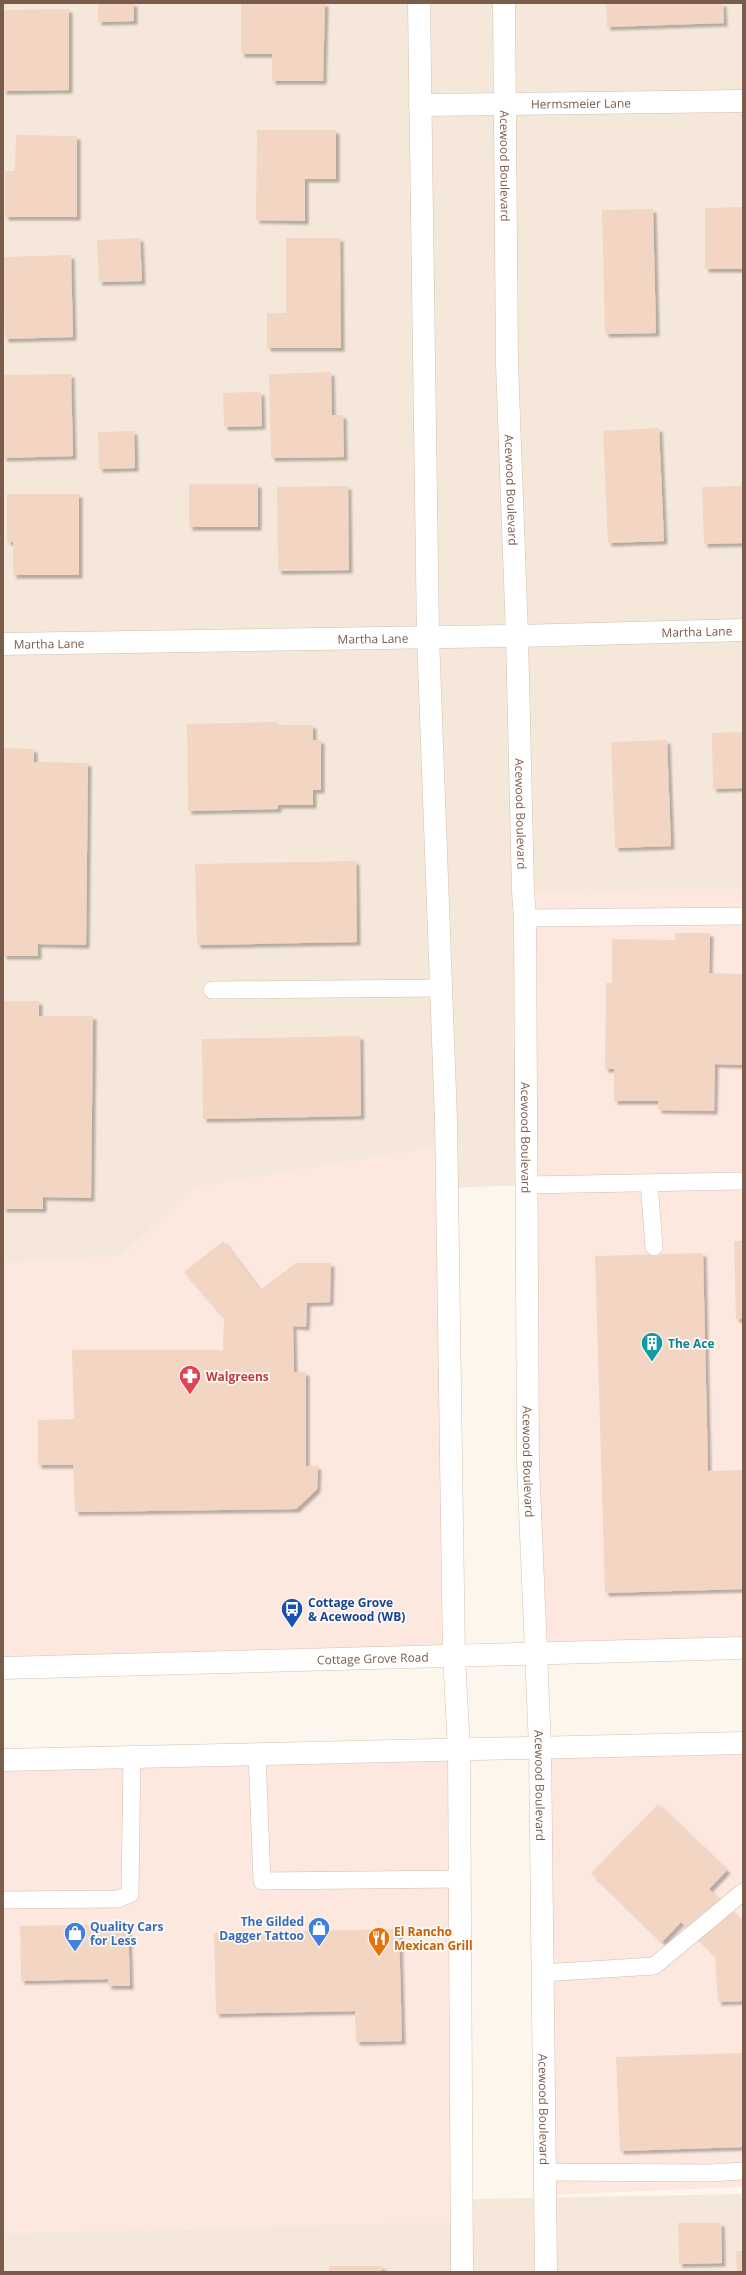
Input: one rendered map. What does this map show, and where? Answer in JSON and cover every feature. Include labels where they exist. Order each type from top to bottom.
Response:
[{"type":"street","points":[[419,3],[428,637],[447,1167],[454,1656],[459,1749],[462,2272]]},
{"type":"street","name":"Acewood Boulevard","points":[[504,3],[507,363],[517,636],[522,891],[525,918],[528,1463],[540,1746],[546,2272]]},
{"type":"street","name":"Hermsmeier Lane","points":[[420,105],[743,101]]},
{"type":"street","name":"Martha Lane","points":[[3,644],[517,636],[743,630]]},
{"type":"street","name":"Cottage Grove Road","points":[[3,1668],[743,1648]]},
{"type":"street","points":[[3,1760],[540,1746],[743,1743]]},
{"type":"lane","points":[[525,918],[743,916]]},
{"type":"lane","points":[[212,990],[441,988]]},
{"type":"lane","points":[[527,1185],[743,1181]]},
{"type":"lane","points":[[649,1183],[654,1247]]},
{"type":"lane","points":[[257,1754],[262,1881],[460,1879]]},
{"type":"lane","points":[[3,1900],[118,1899],[130,1894],[132,1756]]},
{"type":"lane","points":[[542,1973],[654,1966],[743,1892]]},
{"type":"lane","points":[[545,2172],[710,2173],[743,2171]]},
{"type":"shaded area","points":[[3,3],[743,3],[743,889],[523,891],[527,1185],[447,1188],[194,1187],[122,1256],[3,1263]]},
{"type":"shaded area","points":[[743,889],[743,1648],[537,1654],[523,891]]},
{"type":"shaded area","points":[[446,1145],[454,1656],[3,1668],[3,1263],[122,1256],[194,1187]]},
{"type":"shaded area","points":[[743,1743],[743,2187],[545,2195],[540,1746]]},
{"type":"shaded area","points":[[459,1749],[462,2222],[3,2233],[3,1760]]},
{"type":"shaded area","points":[[743,2194],[743,2272],[3,2272],[3,2233],[218,2228],[217,2204]]},
{"type":"building","points":[[98,3],[134,3],[134,21],[98,22]]},
{"type":"building","points":[[241,3],[325,3],[323,81],[272,81],[272,54],[241,54]]},
{"type":"building","points":[[606,3],[723,3],[724,23],[607,27]]},
{"type":"building","points":[[69,9],[69,90],[3,91],[3,10]]},
{"type":"building","points":[[257,130],[336,130],[336,179],[305,179],[305,221],[256,220]]},
{"type":"building","points":[[16,135],[77,136],[77,217],[5,217],[5,171],[15,171]]},
{"type":"building","points":[[743,207],[743,269],[705,269],[705,208]]},
{"type":"building","points":[[653,209],[656,333],[605,334],[602,210]]},
{"type":"building","points":[[140,238],[142,281],[99,282],[97,240]]},
{"type":"building","points":[[286,238],[340,238],[341,348],[267,348],[267,313],[286,313]]},
{"type":"building","points":[[71,255],[73,337],[5,339],[3,257]]},
{"type":"building","points":[[331,372],[332,415],[343,415],[344,457],[271,458],[269,374]]},
{"type":"building","points":[[71,374],[73,456],[3,458],[3,375]]},
{"type":"building","points":[[261,392],[262,426],[224,427],[223,393]]},
{"type":"building","points":[[659,428],[664,541],[608,543],[603,431]]},
{"type":"building","points":[[134,431],[135,468],[99,469],[98,432]]},
{"type":"building","points":[[189,484],[258,484],[258,527],[189,527]]},
{"type":"building","points":[[348,486],[349,570],[278,571],[277,487]]},
{"type":"building","points":[[743,486],[743,543],[704,544],[702,487]]},
{"type":"building","points":[[7,494],[79,494],[79,575],[13,575],[13,542],[7,542]]},
{"type":"building","points":[[277,722],[277,725],[313,725],[313,740],[321,740],[321,790],[313,790],[313,805],[278,805],[278,809],[188,811],[187,724]]},
{"type":"building","points":[[743,732],[743,788],[713,789],[712,733]]},
{"type":"building","points":[[667,740],[671,846],[615,848],[611,742]]},
{"type":"building","points":[[3,748],[34,749],[34,762],[88,763],[86,945],[38,944],[38,956],[3,956]]},
{"type":"building","points":[[356,861],[357,942],[197,945],[195,864]]},
{"type":"building","points":[[675,933],[710,933],[709,973],[743,974],[743,1065],[715,1064],[714,1111],[658,1110],[658,1101],[614,1101],[614,1069],[605,1069],[606,983],[612,983],[612,939],[675,940]]},
{"type":"building","points":[[3,1001],[39,1001],[39,1016],[93,1016],[91,1198],[43,1197],[43,1209],[3,1209]]},
{"type":"building","points":[[360,1036],[361,1116],[203,1119],[202,1039]]},
{"type":"building","name":"Walgreens","points":[[223,1241],[260,1290],[296,1263],[331,1263],[330,1302],[307,1303],[306,1327],[293,1326],[294,1372],[306,1372],[306,1466],[318,1466],[317,1489],[296,1509],[75,1512],[73,1465],[38,1465],[38,1420],[74,1419],[72,1350],[223,1350],[224,1318],[184,1272]]},
{"type":"building","points":[[734,1241],[743,1241],[743,1319],[736,1319]]},
{"type":"building","name":"The Ace","points":[[703,1253],[708,1471],[743,1470],[743,1589],[605,1593],[595,1256]]},
{"type":"building","points":[[658,1804],[727,1870],[709,1889],[743,1922],[743,2001],[718,2002],[715,1955],[681,1922],[662,1942],[591,1873]]},
{"type":"building","name":"Quality Cars for Less","points":[[128,1924],[130,1986],[108,1986],[108,1979],[21,1981],[20,1926]]},
{"type":"building","points":[[399,1929],[402,2041],[356,2042],[355,2011],[216,2014],[214,1933]]},
{"type":"building","points":[[743,2053],[743,2147],[620,2151],[616,2057]]},
{"type":"building","points":[[678,2223],[721,2223],[722,2263],[679,2264]]},
{"type":"building","points":[[736,2251],[743,2251],[743,2272],[737,2272]]},
{"type":"building","points":[[329,2266],[382,2266],[382,2272],[329,2272]]},
{"type":"place","name":"The Ace","points":[[652,1362]]},
{"type":"place","name":"Walgreens","points":[[190,1396]]},
{"type":"place","name":"Cottage Grove & Acewood (WB)","points":[[292,1628]]},
{"type":"place","name":"The Gilded Dagger Tattoo","points":[[319,1948]]},
{"type":"place","name":"Quality Cars for Less","points":[[75,1952]]},
{"type":"place","name":"El Rancho Mexican Grill","points":[[379,1958]]}]
